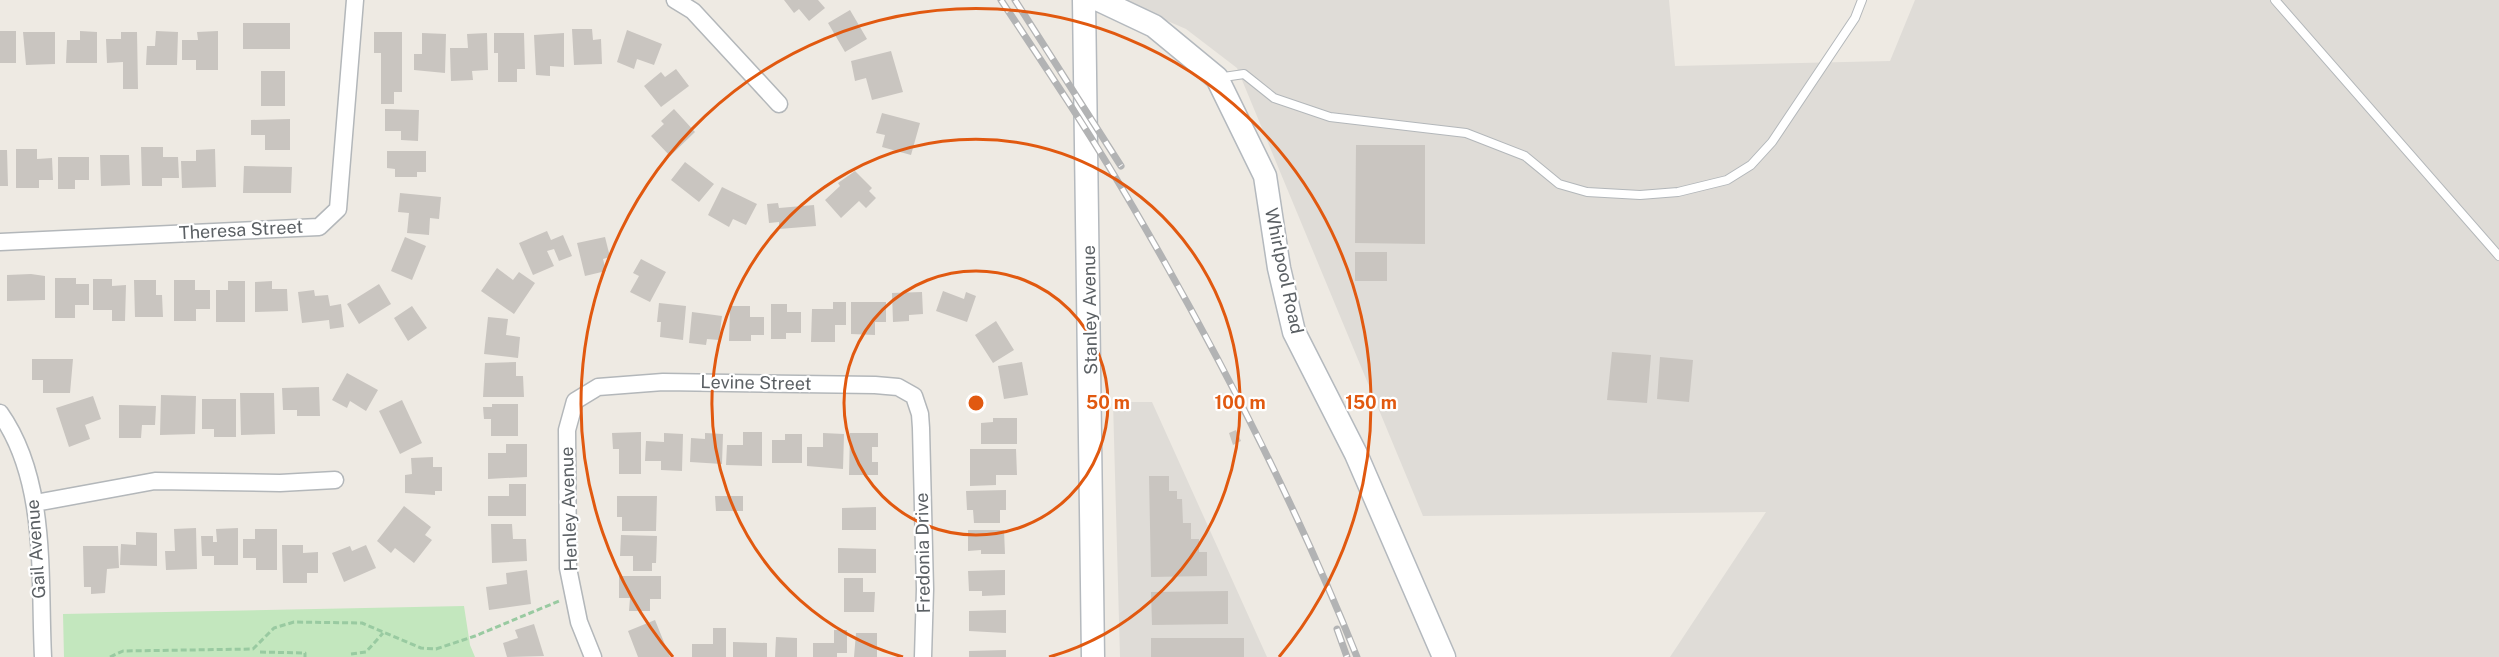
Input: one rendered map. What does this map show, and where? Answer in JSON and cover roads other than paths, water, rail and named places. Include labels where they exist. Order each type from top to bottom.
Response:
[{"type":"street","name":"Theresa Street","points":[[0,242],[319,227],[338,209],[355,0]]},
{"type":"street","points":[[675,0],[693,11],[779,104]]},
{"type":"street","name":"Stanley Avenue","points":[[1084,0],[1093,657]]},
{"type":"street","name":"Whirlpool Road","points":[[1099,0],[1154,26],[1217,78],[1265,176],[1279,268],[1294,332],[1356,454],[1444,657]]},
{"type":"street","name":"Levine Street","points":[[567,430],[575,401],[598,387],[663,382],[875,385],[898,387],[914,396],[920,414],[922,450]]},
{"type":"street","name":"Gail Avenue","points":[[0,413],[14,433],[36,502],[43,657]]},
{"type":"street","name":"Henley Avenue","points":[[567,430],[568,568],[579,622],[593,657]]},
{"type":"street","name":"Fredonia Drive","points":[[922,450],[925,589],[923,657]]},
{"type":"street","points":[[36,502],[155,481],[280,483],[334,480]]},
{"type":"lane","points":[[1217,78],[1244,74],[1274,98],[1330,117],[1466,134],[1525,156],[1559,184],[1587,192],[1640,195],[1678,192],[1727,180],[1751,165],[1772,142],[1849,28],[1862,0]]},
{"type":"lane","points":[[2276,0],[2499,256]]},
{"type":"railway","points":[[1001,0],[1101,154],[1195,316],[1281,484],[1357,657]]},
{"type":"railway","points":[[1015,0],[1121,166]]},
{"type":"railway","points":[[1337,629],[1347,657]]}]
